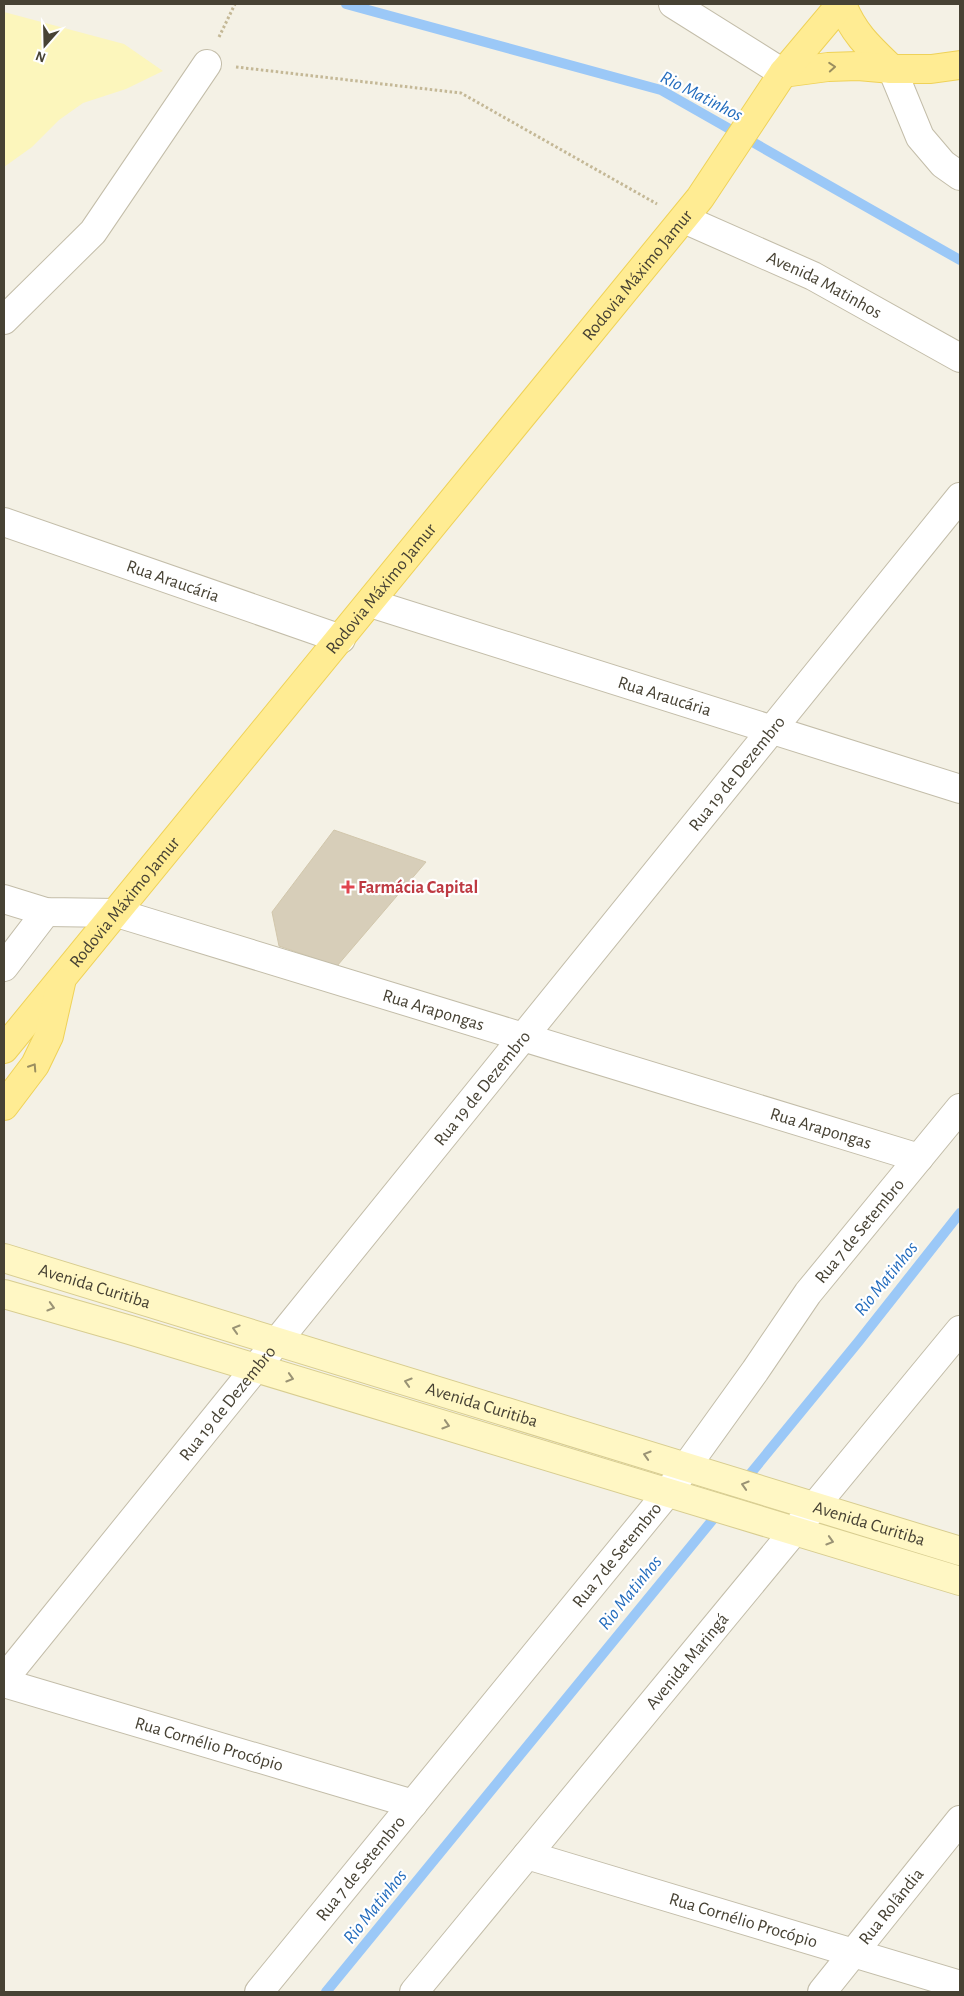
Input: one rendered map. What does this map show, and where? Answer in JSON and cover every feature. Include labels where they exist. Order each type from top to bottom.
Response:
[{"type":"main road","name":"Rodovia Máximo Jamur","points":[[4,1049],[692,208],[778,80],[842,4]]},
{"type":"main road","points":[[842,4],[848,19],[858,35],[892,69]]},
{"type":"main road","points":[[778,80],[835,67],[931,69],[960,65]]},
{"type":"main road","name":"Rodovia Máximo Jamur","points":[[4,1106],[35,1065],[49,1036],[62,980]]},
{"type":"main road","name":"Avenida Curitiba","points":[[4,1258],[814,1507],[960,1550]]},
{"type":"main road","name":"Avenida Curitiba","points":[[4,1294],[256,1368],[960,1581]]},
{"type":"street","points":[[673,4],[778,80]]},
{"type":"street","points":[[4,320],[93,232],[207,64]]},
{"type":"street","points":[[892,69],[920,137],[943,164],[960,176]]},
{"type":"street","name":"Avenida Matinhos","points":[[692,208],[960,358]]},
{"type":"street","name":"Rua 19 de Dezembro","points":[[4,1679],[960,497]]},
{"type":"street","name":"Rua Araucária","points":[[4,522],[341,639]]},
{"type":"street","name":"Rua Araucária","points":[[370,603],[960,789]]},
{"type":"street","name":"Rua Arapongas","points":[[4,899],[46,912],[117,913],[919,1158]]},
{"type":"street","points":[[4,967],[46,912]]},
{"type":"street","name":"Rua 7 de Setembro","points":[[259,1992],[668,1492],[699,1471],[808,1293],[960,1108]]},
{"type":"street","name":"Avenida Maringá","points":[[414,1992],[960,1330]]},
{"type":"street","name":"Rua Cornélio Procópio","points":[[4,1682],[413,1804]]},
{"type":"street","name":"Rua Rolândia","points":[[822,1992],[960,1820]]},
{"type":"street","name":"Rua Cornélio Procópio","points":[[527,1855],[960,1985]]},
{"type":"path","points":[[207,64],[461,93],[692,208]]},
{"type":"sand","points":[[4,12],[124,44],[163,71],[126,89],[83,103],[59,120],[32,147],[4,167]]},
{"type":"building","name":"Farmácia Capital","points":[[334,830],[426,862],[337,966],[279,946],[272,912]]},
{"type":"waterway","name":"Rio Matinhos","points":[[346,4],[661,90],[960,260]]},
{"type":"waterway","name":"Rio Matinhos","points":[[326,1992],[859,1341],[960,1213]]},
{"type":"place","name":"Farmácia Capital","points":[[348,887]]}]
